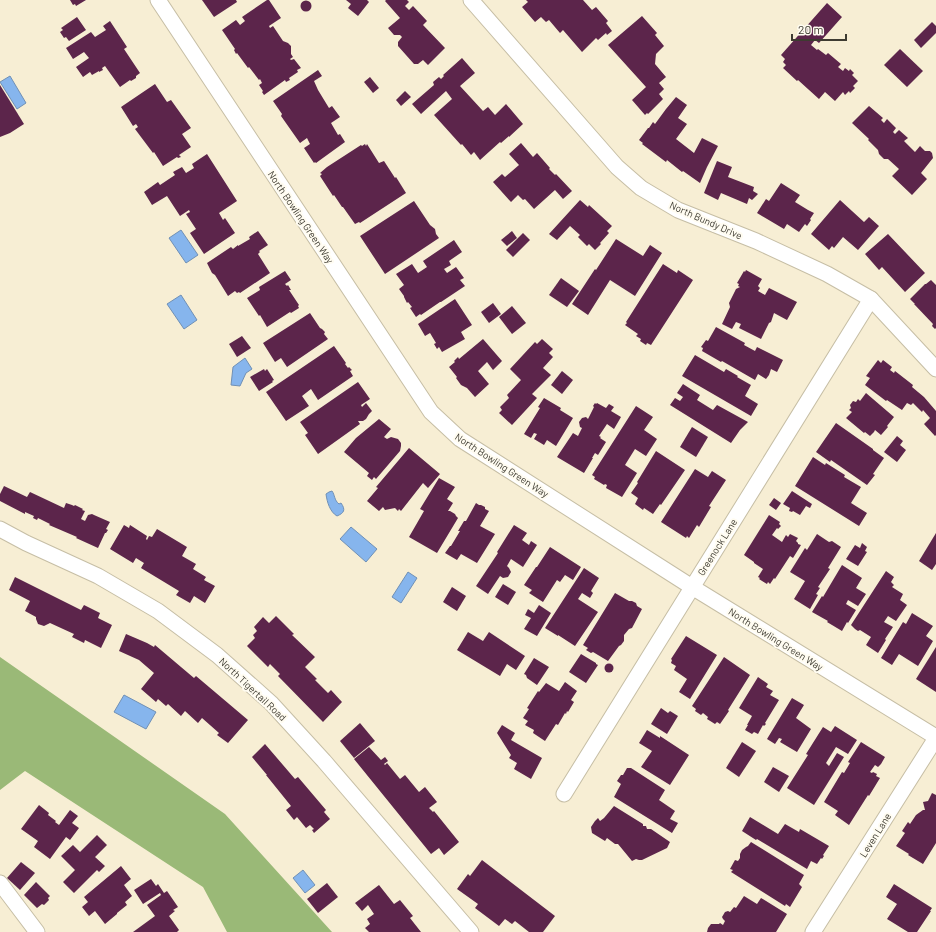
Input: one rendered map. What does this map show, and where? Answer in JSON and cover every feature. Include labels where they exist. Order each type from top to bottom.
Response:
[{"type":"street","name":"North Bowling Green Way","points":[[158,0],[431,412],[460,439],[692,587],[936,738]]},
{"type":"street","name":"North Bundy Drive","points":[[471,0],[617,167],[641,188],[678,210],[756,242],[827,274],[871,299],[936,369]]},
{"type":"street","name":"Greenock Lane","points":[[564,794],[871,299]]},
{"type":"street","name":"North Tigertail Road","points":[[0,529],[26,543],[98,576],[158,610],[216,655],[271,703],[324,761],[470,932]]},
{"type":"street","name":"Leven Lane","points":[[813,932],[936,738]]},
{"type":"street","points":[[0,883],[37,932]]},
{"type":"green space","points":[[0,657],[225,814],[332,932],[227,932],[203,887],[25,771],[0,790]]},
{"type":"water","points":[[10,76],[26,103],[17,109],[0,82]]},
{"type":"water","points":[[181,230],[198,255],[186,263],[169,238]]},
{"type":"water","points":[[181,295],[197,320],[184,329],[167,304]]},
{"type":"water","points":[[245,358],[252,369],[246,373],[240,386],[231,385],[233,367]]},
{"type":"water","points":[[332,491],[336,501],[339,504],[341,503],[344,509],[341,514],[337,516],[331,509],[326,497],[326,494]]},
{"type":"water","points":[[351,527],[377,549],[366,562],[340,539]]},
{"type":"water","points":[[408,572],[417,578],[401,603],[392,597]]},
{"type":"water","points":[[124,695],[156,712],[146,729],[114,712]]},
{"type":"water","points":[[303,870],[315,885],[305,893],[293,878]]},
{"type":"building","points":[[70,0],[86,0],[76,6],[75,4],[73,5]]},
{"type":"building","points":[[202,0],[236,0],[237,2],[214,17]]},
{"type":"building","points":[[269,0],[281,18],[269,26],[270,28],[273,26],[283,41],[291,46],[291,54],[293,57],[290,59],[294,59],[301,68],[289,78],[290,80],[286,82],[285,80],[264,95],[259,85],[262,83],[260,79],[259,80],[249,67],[248,68],[237,53],[236,54],[235,49],[222,30],[236,20],[240,25],[245,21],[242,17]]},
{"type":"building","points":[[346,0],[367,0],[369,2],[358,16],[348,8],[351,4]]},
{"type":"building","points":[[407,0],[409,2],[405,6],[409,10],[413,6],[427,21],[423,25],[445,48],[428,65],[423,60],[418,64],[414,64],[398,46],[398,42],[402,37],[400,35],[394,35],[388,28],[400,18],[385,1]]},
{"type":"building","points":[[526,0],[583,0],[592,10],[596,7],[608,21],[606,23],[612,31],[607,35],[606,33],[598,40],[596,38],[582,52],[563,30],[560,33],[549,20],[546,22],[541,17],[535,22],[522,7],[528,2]]},
{"type":"building","points":[[304,1],[308,1],[310,2],[310,10],[304,11],[301,8],[301,4]]},
{"type":"building","points":[[827,3],[842,17],[819,43],[815,40],[811,45],[826,55],[828,53],[841,64],[838,67],[843,71],[845,68],[849,71],[850,69],[854,73],[852,75],[858,81],[853,86],[855,88],[850,93],[849,91],[845,95],[843,92],[835,101],[825,92],[819,99],[798,80],[797,81],[783,68],[786,65],[783,62],[785,59],[781,55]]},
{"type":"building","points":[[642,16],[657,33],[655,35],[664,46],[656,54],[655,64],[666,77],[659,83],[664,89],[659,94],[663,99],[648,114],[647,113],[645,115],[632,100],[646,87],[608,45]]},
{"type":"building","points":[[77,17],[86,30],[69,41],[66,37],[64,38],[60,32],[63,30],[61,28]]},
{"type":"building","points":[[110,21],[127,47],[124,49],[140,73],[136,76],[136,78],[120,87],[105,66],[102,68],[103,70],[99,72],[92,75],[90,72],[83,77],[76,67],[89,58],[84,52],[73,59],[66,48],[91,32],[95,37],[106,30],[103,26]]},
{"type":"building","points":[[932,22],[936,26],[936,33],[921,48],[914,40]]},
{"type":"building","points":[[900,49],[923,71],[907,87],[884,65]]},
{"type":"building","points":[[462,58],[475,73],[460,86],[483,111],[488,107],[495,115],[506,104],[523,124],[480,160],[474,152],[471,155],[434,115],[452,99],[446,91],[421,114],[412,104],[434,85],[433,82],[439,77],[441,79],[444,76],[443,75]]},
{"type":"building","points":[[318,70],[322,76],[314,81],[329,108],[332,106],[340,117],[331,123],[338,135],[340,134],[345,142],[314,163],[304,148],[310,144],[307,138],[300,143],[281,116],[282,114],[273,101]]},
{"type":"building","points":[[370,77],[379,88],[373,93],[364,82]]},
{"type":"building","points":[[155,84],[167,102],[171,100],[191,128],[182,134],[191,147],[179,155],[181,157],[177,157],[163,166],[154,152],[153,153],[135,129],[138,127],[136,124],[133,126],[121,107]]},
{"type":"building","points":[[0,85],[24,124],[10,133],[0,137]]},
{"type":"building","points":[[405,91],[411,97],[401,106],[396,100]]},
{"type":"building","points":[[676,97],[687,105],[678,118],[687,124],[676,139],[694,153],[702,138],[718,146],[700,183],[683,171],[682,172],[667,160],[666,162],[642,144],[643,143],[639,140],[653,122],[655,124]]},
{"type":"building","points":[[869,106],[883,118],[881,120],[884,123],[887,119],[896,128],[893,132],[895,134],[899,130],[908,138],[904,141],[915,152],[920,146],[925,151],[930,151],[932,153],[933,158],[921,173],[927,179],[912,195],[892,176],[899,169],[888,159],[884,159],[879,154],[878,150],[868,140],[869,139],[852,123]]},
{"type":"building","points":[[521,143],[533,157],[537,153],[550,168],[549,169],[555,175],[556,174],[572,191],[563,199],[555,190],[534,209],[525,199],[523,200],[518,195],[511,202],[493,182],[502,174],[505,177],[519,165],[509,154]]},
{"type":"building","points":[[365,144],[366,146],[367,144],[379,163],[384,161],[406,193],[360,223],[355,224],[334,195],[333,196],[320,176],[322,174],[320,173],[361,145],[362,146]]},
{"type":"building","points":[[207,154],[237,201],[219,213],[223,220],[225,218],[235,233],[204,254],[190,233],[196,229],[186,214],[190,212],[189,210],[180,216],[167,196],[152,205],[144,192],[158,182],[160,185],[175,175],[173,172],[182,167],[186,173],[194,168],[192,164]]},
{"type":"building","points":[[717,161],[732,167],[728,177],[754,187],[753,191],[758,194],[752,200],[749,198],[747,204],[721,193],[718,200],[704,193]]},
{"type":"building","points":[[781,183],[800,195],[795,202],[814,213],[807,226],[805,224],[799,232],[787,224],[784,229],[757,213],[766,199],[769,201]]},
{"type":"building","points":[[580,200],[588,207],[589,205],[612,226],[607,231],[609,233],[595,250],[589,244],[587,246],[578,237],[580,235],[570,226],[557,240],[549,234]]},
{"type":"building","points":[[840,200],[864,222],[869,217],[879,226],[858,250],[843,237],[834,248],[832,246],[829,250],[811,234]]},
{"type":"building","points":[[414,201],[430,225],[435,229],[439,238],[385,274],[360,236]]},
{"type":"building","points":[[258,231],[268,245],[259,251],[260,252],[258,254],[270,273],[240,293],[235,291],[228,296],[207,263],[231,247],[233,249],[250,239],[249,237]]},
{"type":"building","points":[[512,231],[517,238],[507,246],[501,240]]},
{"type":"building","points":[[523,233],[530,240],[513,257],[506,250]]},
{"type":"building","points":[[888,234],[925,273],[905,292],[882,267],[879,270],[865,254]]},
{"type":"building","points":[[616,239],[643,256],[650,245],[662,253],[635,296],[610,280],[588,315],[572,304]]},
{"type":"building","points":[[454,240],[462,252],[449,261],[451,265],[444,269],[447,273],[456,267],[464,278],[460,280],[465,286],[416,317],[410,308],[412,307],[408,302],[407,303],[399,289],[404,285],[396,274],[412,264],[418,273],[427,267],[423,261]]},
{"type":"building","points":[[663,264],[677,273],[678,270],[693,280],[651,345],[647,343],[646,345],[636,336],[638,334],[625,325]]},
{"type":"building","points":[[746,270],[762,279],[758,286],[760,288],[758,291],[765,295],[769,288],[797,302],[787,320],[774,313],[771,322],[769,323],[761,339],[739,328],[741,324],[736,322],[732,329],[722,324],[730,307],[729,303],[736,289],[740,287],[737,283]]},
{"type":"building","points":[[285,271],[291,280],[285,284],[287,286],[288,285],[291,290],[289,290],[299,305],[299,308],[267,327],[247,298],[260,290],[259,287]]},
{"type":"building","points":[[561,278],[579,291],[567,307],[549,295]]},
{"type":"building","points":[[931,280],[936,285],[935,329],[932,326],[933,324],[910,299]]},
{"type":"building","points":[[455,299],[472,325],[461,332],[465,339],[442,352],[439,347],[437,349],[434,344],[436,343],[430,333],[425,336],[418,324]]},
{"type":"building","points":[[493,303],[501,314],[489,323],[481,312]]},
{"type":"building","points":[[512,306],[526,323],[512,334],[499,317]]},
{"type":"building","points":[[310,313],[320,328],[325,332],[324,334],[328,339],[287,367],[281,358],[275,362],[263,343]]},
{"type":"building","points":[[716,327],[745,343],[744,345],[755,351],[757,347],[783,360],[777,372],[771,369],[766,379],[758,374],[755,380],[702,351],[703,348],[701,347],[706,340],[708,341]]},
{"type":"building","points":[[242,336],[251,348],[237,357],[229,344]]},
{"type":"building","points":[[483,339],[502,361],[493,370],[487,362],[478,371],[489,384],[475,397],[467,388],[461,385],[449,367],[458,357],[459,359]]},
{"type":"building","points":[[542,339],[553,349],[549,353],[553,357],[543,368],[551,375],[532,394],[537,398],[512,425],[499,413],[502,410],[500,407],[509,398],[507,395],[521,380],[510,369],[535,342],[537,344]]},
{"type":"building","points":[[334,346],[348,368],[349,367],[352,370],[350,371],[353,376],[318,400],[311,389],[302,396],[309,406],[286,421],[266,392]]},
{"type":"building","points":[[695,355],[724,372],[726,369],[751,385],[745,396],[758,404],[751,416],[682,376]]},
{"type":"building","points":[[878,360],[881,363],[883,360],[892,367],[890,370],[894,373],[895,371],[913,385],[912,387],[924,397],[936,411],[935,436],[924,424],[930,418],[923,410],[922,412],[913,403],[911,405],[907,403],[902,410],[887,400],[886,401],[865,385],[870,378],[866,376]]},
{"type":"building","points":[[264,369],[265,371],[267,369],[274,380],[259,391],[250,377]]},
{"type":"building","points":[[562,371],[573,380],[562,394],[551,385]]},
{"type":"building","points":[[358,382],[370,399],[361,405],[362,407],[366,403],[372,411],[366,419],[363,421],[358,421],[360,424],[318,454],[305,435],[308,433],[300,422]]},
{"type":"building","points":[[683,384],[700,395],[697,400],[713,410],[717,405],[748,422],[731,443],[670,405],[675,398],[680,401],[683,397],[677,393]]},
{"type":"building","points":[[866,393],[894,417],[881,435],[875,430],[870,436],[846,418],[852,412],[849,410],[853,401],[856,402],[858,399],[860,401]]},
{"type":"building","points":[[544,398],[561,408],[560,410],[573,418],[556,446],[547,440],[544,445],[534,439],[537,434],[534,433],[531,438],[524,434],[540,408],[538,407]]},
{"type":"building","points":[[595,403],[606,408],[609,404],[614,407],[611,411],[621,417],[614,429],[607,424],[599,436],[606,442],[598,455],[595,453],[584,473],[557,457],[573,433],[578,436],[582,428],[580,427],[579,422],[582,418],[586,417],[588,419]]},
{"type":"building","points":[[636,406],[653,417],[644,430],[657,439],[646,456],[635,449],[625,465],[637,473],[622,497],[606,488],[607,485],[604,485],[594,479],[595,477],[592,475]]},
{"type":"building","points":[[379,419],[391,429],[384,437],[387,439],[391,437],[398,439],[401,446],[400,451],[376,479],[374,477],[372,480],[367,476],[369,473],[344,452],[356,438]]},
{"type":"building","points":[[836,423],[884,458],[873,474],[875,475],[867,485],[831,460],[830,462],[816,452]]},
{"type":"building","points":[[692,427],[708,437],[696,457],[680,447]]},
{"type":"building","points":[[897,436],[903,441],[900,445],[906,450],[897,462],[884,452]]},
{"type":"building","points":[[409,448],[440,474],[428,488],[423,483],[401,511],[399,509],[398,511],[395,508],[385,510],[383,507],[379,511],[367,501],[378,488],[376,487]]},
{"type":"building","points":[[656,451],[685,470],[653,514],[644,508],[643,510],[635,504],[638,498],[631,493]]},
{"type":"building","points":[[813,457],[825,465],[826,463],[845,475],[844,477],[861,487],[851,503],[867,513],[859,526],[795,486]]},
{"type":"building","points":[[695,469],[708,477],[712,471],[726,480],[709,506],[711,507],[699,527],[697,525],[689,538],[687,536],[686,538],[661,522]]},
{"type":"building","points":[[439,478],[455,487],[447,499],[453,503],[448,511],[455,514],[458,518],[437,553],[409,537],[424,511],[420,509]]},
{"type":"building","points":[[4,486],[27,497],[30,492],[64,508],[66,503],[75,505],[85,511],[81,519],[85,521],[88,515],[92,514],[110,522],[106,529],[108,530],[98,548],[0,501],[0,494]]},
{"type":"building","points":[[792,491],[812,504],[810,508],[806,506],[800,515],[793,511],[789,511],[790,508],[783,504]]},
{"type":"building","points":[[774,498],[781,503],[776,510],[769,505]]},
{"type":"building","points":[[476,503],[485,507],[485,509],[489,511],[480,526],[495,534],[477,563],[461,554],[457,560],[445,553],[451,546],[460,531],[458,531],[464,521],[466,521]]},
{"type":"building","points":[[769,515],[780,522],[779,524],[781,526],[778,529],[777,528],[772,535],[782,542],[786,535],[788,537],[790,534],[798,538],[796,541],[801,545],[793,558],[790,556],[775,579],[774,578],[770,584],[768,582],[767,584],[758,577],[763,569],[744,555]]},
{"type":"building","points":[[124,525],[129,528],[130,525],[147,536],[147,540],[149,536],[152,537],[157,529],[187,547],[182,556],[196,564],[193,569],[206,577],[204,580],[215,586],[205,603],[194,596],[190,603],[176,595],[179,591],[141,568],[144,563],[136,558],[133,563],[110,549]]},
{"type":"building","points":[[514,525],[527,533],[522,540],[529,545],[531,541],[537,545],[523,567],[511,559],[507,566],[511,572],[508,577],[503,578],[500,576],[488,594],[476,586],[498,553],[497,552]]},
{"type":"building","points":[[936,533],[936,564],[932,570],[919,561]]},
{"type":"building","points":[[817,534],[829,542],[832,541],[841,547],[828,568],[830,569],[818,587],[820,588],[816,594],[818,595],[810,609],[794,599],[805,581],[790,572],[805,548],[807,550]]},
{"type":"building","points":[[862,543],[867,547],[865,551],[867,552],[858,566],[846,559],[855,545],[860,548]]},
{"type":"building","points":[[550,547],[581,567],[573,580],[565,575],[560,582],[557,580],[543,602],[529,593],[532,590],[524,585]]},
{"type":"building","points":[[842,565],[862,578],[856,588],[866,594],[858,606],[848,600],[846,604],[856,610],[842,631],[812,612],[822,596],[823,597]]},
{"type":"building","points":[[584,568],[599,578],[591,591],[593,593],[590,598],[582,593],[578,599],[598,612],[575,646],[545,628]]},
{"type":"building","points":[[886,571],[894,577],[891,582],[894,585],[892,587],[903,594],[900,600],[907,605],[896,621],[888,616],[884,622],[893,627],[878,653],[866,645],[871,637],[860,630],[858,631],[851,625]]},
{"type":"building","points":[[15,577],[81,610],[84,605],[100,613],[98,618],[112,625],[101,648],[85,640],[84,643],[72,637],[74,634],[50,623],[44,626],[38,624],[36,617],[25,611],[30,601],[9,590]]},
{"type":"building","points":[[503,584],[516,592],[508,605],[495,597]]},
{"type":"building","points":[[452,587],[466,596],[457,611],[443,602]]},
{"type":"building","points":[[615,593],[629,601],[636,603],[637,606],[642,609],[632,628],[629,629],[624,635],[624,641],[608,661],[593,652],[591,653],[586,650],[588,648],[583,645]]},
{"type":"building","points":[[539,605],[551,613],[537,636],[524,629],[531,618],[525,615],[528,609],[534,613]]},
{"type":"building","points":[[912,613],[933,626],[926,636],[933,641],[918,666],[899,654],[892,665],[881,658],[903,622],[906,624]]},
{"type":"building","points":[[276,616],[294,634],[292,635],[315,657],[305,667],[328,693],[331,690],[342,702],[323,722],[278,676],[280,674],[270,664],[268,667],[247,646],[255,638],[253,635],[257,631],[254,627],[263,617],[269,623]]},
{"type":"building","points":[[468,632],[483,641],[489,632],[525,656],[516,670],[507,664],[500,676],[457,650]]},
{"type":"building","points":[[126,634],[154,647],[155,645],[194,678],[196,676],[248,720],[228,743],[217,735],[219,733],[202,718],[198,723],[185,711],[181,716],[168,704],[166,706],[158,699],[156,702],[141,689],[154,673],[139,660],[119,651]]},
{"type":"building","points":[[686,636],[717,655],[690,699],[679,692],[687,679],[674,670],[676,666],[671,663],[671,659]]},
{"type":"building","points":[[936,647],[936,692],[916,679]]},
{"type":"building","points":[[581,654],[598,665],[586,683],[569,672]]},
{"type":"building","points":[[724,657],[750,675],[720,724],[717,722],[715,724],[707,719],[708,717],[703,713],[701,715],[695,711],[696,709],[692,706]]},
{"type":"building","points":[[534,658],[549,667],[537,685],[524,674]]},
{"type":"building","points":[[607,664],[611,664],[613,668],[611,672],[607,672],[605,670],[605,666]]},
{"type":"building","points":[[758,677],[768,684],[766,687],[773,691],[770,695],[779,700],[765,723],[766,724],[764,726],[763,725],[758,734],[754,732],[752,734],[745,730],[752,716],[739,708]]},
{"type":"building","points":[[565,682],[577,691],[571,700],[574,702],[558,725],[556,724],[545,741],[533,733],[534,730],[525,725],[528,721],[523,718],[529,709],[527,708],[538,691],[539,692],[546,683],[559,691]]},
{"type":"building","points":[[792,698],[804,705],[796,718],[811,729],[797,752],[780,742],[782,739],[779,738],[775,744],[767,739]]},
{"type":"building","points":[[661,708],[668,713],[670,711],[678,716],[667,734],[651,724]]},
{"type":"building","points":[[360,723],[375,741],[354,758],[340,741]]},
{"type":"building","points":[[502,725],[515,733],[511,740],[542,758],[531,779],[514,769],[517,763],[509,758],[511,755],[497,733]]},
{"type":"building","points":[[835,726],[857,740],[848,754],[836,747],[826,763],[829,766],[837,753],[844,757],[814,805],[787,788],[808,755],[806,754],[823,727],[831,732]]},
{"type":"building","points":[[647,730],[660,738],[660,736],[689,755],[670,785],[641,767],[652,751],[639,743]]},
{"type":"building","points":[[742,742],[756,751],[739,777],[726,768]]},
{"type":"building","points":[[861,742],[885,757],[878,767],[875,765],[870,772],[877,774],[876,776],[880,778],[849,825],[835,815],[838,811],[824,802],[842,772],[844,773],[850,763],[848,762]]},
{"type":"building","points":[[265,744],[295,779],[298,777],[326,810],[324,812],[330,819],[314,833],[312,830],[314,829],[310,825],[306,828],[297,817],[294,820],[286,810],[291,806],[252,757]]},
{"type":"building","points":[[369,747],[381,760],[385,757],[388,761],[384,764],[385,765],[387,763],[400,779],[405,775],[419,792],[425,787],[437,802],[429,808],[433,812],[434,811],[459,842],[444,855],[439,848],[431,854],[354,759]]},
{"type":"building","points":[[773,767],[789,776],[779,792],[764,782]]},
{"type":"building","points":[[627,768],[631,768],[665,790],[659,800],[675,811],[670,819],[678,823],[672,833],[614,797],[621,784],[617,781]]},
{"type":"building","points":[[932,793],[936,795],[936,843],[923,864],[896,846],[905,833],[902,831],[908,822],[910,824],[916,815],[925,810],[923,802],[928,801]]},
{"type":"building","points":[[39,805],[49,813],[48,815],[59,825],[70,810],[78,816],[72,823],[79,828],[70,840],[66,837],[50,859],[34,847],[38,841],[21,829]]},
{"type":"building","points":[[614,806],[643,824],[643,826],[646,826],[647,829],[651,829],[670,842],[667,848],[642,860],[636,859],[632,861],[618,844],[615,844],[607,838],[605,841],[592,833],[591,827],[595,821],[598,818],[600,821],[604,818]]},
{"type":"building","points":[[750,817],[778,834],[785,824],[799,832],[800,829],[829,846],[822,859],[821,858],[817,864],[811,861],[807,869],[742,831]]},
{"type":"building","points":[[97,835],[107,845],[95,857],[105,866],[99,872],[97,870],[74,893],[63,882],[75,870],[61,856],[73,845],[80,852]]},
{"type":"building","points":[[751,842],[804,875],[799,884],[802,887],[790,907],[786,904],[785,906],[731,872],[733,870],[730,869],[735,860],[738,861],[742,850]]},
{"type":"building","points":[[482,860],[555,916],[543,932],[529,932],[515,921],[512,924],[505,919],[499,926],[475,908],[478,904],[457,889],[468,874],[470,876]]},
{"type":"building","points":[[21,862],[35,873],[20,890],[7,878]]},
{"type":"building","points":[[121,866],[131,879],[124,885],[132,896],[125,902],[127,905],[105,924],[95,911],[89,916],[82,907],[88,902],[84,897]]},
{"type":"building","points":[[151,879],[156,886],[158,884],[164,893],[167,891],[178,907],[173,910],[175,911],[169,916],[179,930],[177,932],[133,932],[155,916],[147,905],[161,895],[160,893],[143,904],[134,890]]},
{"type":"building","points":[[36,882],[50,896],[48,898],[49,900],[44,905],[42,904],[37,908],[24,895]]},
{"type":"building","points":[[327,883],[338,897],[318,913],[307,899]]},
{"type":"building","points":[[894,884],[932,908],[917,932],[908,932],[887,919],[897,904],[886,897]]},
{"type":"building","points":[[379,885],[394,904],[400,900],[413,916],[410,918],[421,932],[369,932],[365,928],[370,924],[367,919],[374,914],[368,905],[362,911],[355,903]]},
{"type":"building","points":[[744,896],[757,904],[761,898],[787,914],[776,932],[707,932],[711,924],[720,923],[723,925],[725,921],[722,917],[725,912],[730,912],[734,907],[736,908]]}]
